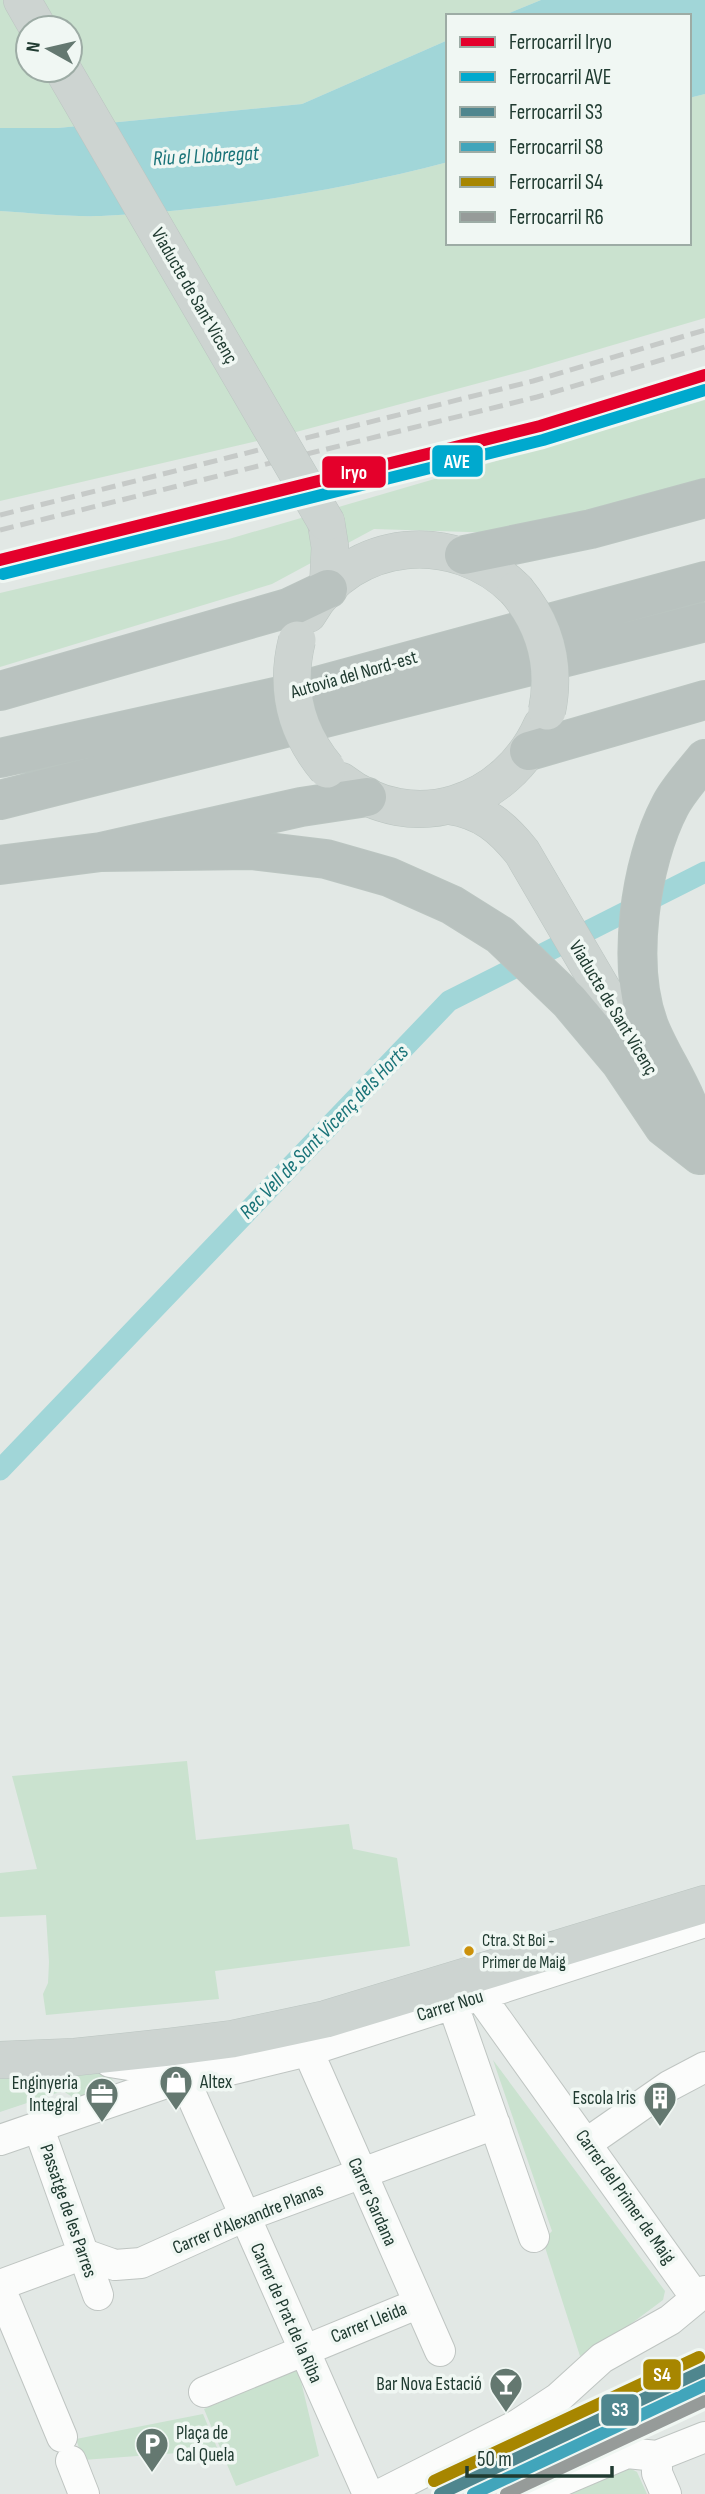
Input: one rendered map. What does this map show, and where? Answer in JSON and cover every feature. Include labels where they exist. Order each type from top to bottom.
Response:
[{"type":"highway","points":[[464,555],[591,530],[705,498]]},
{"type":"highway","name":"Autovia del Nord-est","points":[[0,758],[284,695],[705,581]]},
{"type":"highway","points":[[0,691],[288,608],[328,589]]},
{"type":"highway","name":"Autovia del Nord-est","points":[[0,800],[705,622]]},
{"type":"highway","points":[[522,760],[705,700]]},
{"type":"highway","points":[[702,1158],[690,1109],[649,1026],[640,995],[640,961],[643,888],[656,838],[671,804],[705,760]]},
{"type":"highway","points":[[0,865],[101,852],[301,807],[367,797]]},
{"type":"highway","points":[[101,852],[251,850],[326,859],[389,877],[452,905],[585,994],[621,1063],[664,1127],[702,1158]]},
{"type":"main road","name":"Viaducte de Sant Vicenç","points":[[70,84],[326,522],[330,547],[328,589]]},
{"type":"main road","name":"Viaducte de Sant Vicenç","points":[[326,522],[350,539],[384,554]]},
{"type":"main road","name":"Viaducte de Sant Vicenç","points":[[522,760],[485,792],[450,806],[416,809],[367,797],[327,769],[307,741],[295,709],[291,674],[297,640],[311,610],[348,570],[384,554],[424,548],[464,555],[492,569],[516,590],[534,613],[545,640],[551,683],[547,711],[522,760],[513,808],[522,852]]},
{"type":"main road","name":"Viaducte de Sant Vicenç","points":[[450,806],[483,814],[509,836],[522,852],[552,906],[585,994]]},
{"type":"main road","points":[[462,1987],[705,1889]]},
{"type":"main road","points":[[0,2060],[90,2053],[227,2031],[462,1987],[705,1904]]},
{"type":"main road","points":[[0,2042],[90,2053],[177,2069],[227,2031]]},
{"type":"street","name":"Carrer Nou","points":[[0,2140],[115,2100],[177,2069],[229,2070],[308,2052],[462,1987],[705,1922]]},
{"type":"street","points":[[462,1987],[495,2124],[534,2237]]},
{"type":"street","name":"Carrer del Primer de Maig","points":[[462,1987],[587,2143],[700,2294]]},
{"type":"street","name":"Carrer Sardana","points":[[308,2052],[440,2351]]},
{"type":"street","points":[[90,2053],[121,2081],[115,2100]]},
{"type":"street","points":[[587,2143],[669,2086],[705,2067]]},
{"type":"street","name":"Carrer de Prat de la Riba","points":[[177,2069],[368,2494]]},
{"type":"street","name":"Carrer d'Alexandre Planas","points":[[84,2253],[128,2267],[243,2217],[495,2124]]},
{"type":"street","name":"Passatge de les Parres","points":[[37,2126],[98,2295]]},
{"type":"street","points":[[84,2253],[0,2287],[84,2494]]},
{"type":"street","points":[[381,2494],[517,2425],[558,2398],[601,2358],[670,2320],[700,2294]]},
{"type":"street","name":"Carrer Lleida","points":[[204,2392],[417,2304]]},
{"type":"street","points":[[531,2494],[626,2453],[657,2456],[705,2437]]},
{"type":"street","points":[[657,2456],[657,2473],[666,2494]]},
{"type":"green space","points":[[0,0],[541,0],[507,14],[446,14],[446,41],[302,104],[58,128],[0,128]]},
{"type":"green space","points":[[705,94],[705,318],[528,370],[296,432],[0,501],[0,211],[89,216],[189,209],[319,191],[446,163],[446,245],[691,245],[691,98]]},
{"type":"green space","points":[[705,400],[705,492],[500,533],[374,529],[272,584],[0,667],[0,593],[229,539]]},
{"type":"green space","points":[[187,1761],[196,1840],[349,1824],[353,1849],[397,1858],[410,1946],[215,1971],[219,1999],[46,2015],[43,1994],[48,1983],[49,1962],[46,1915],[0,1917],[0,1873],[37,1869],[12,1776]]},
{"type":"green space","points":[[493,2060],[665,2291],[663,2300],[616,2335],[580,2356],[543,2241],[552,2231]]},
{"type":"green space","points":[[0,2068],[93,2070],[109,2075],[115,2083],[113,2088],[82,2103],[63,2091],[0,2112]]},
{"type":"green space","points":[[298,2369],[319,2456],[236,2486],[204,2409]]},
{"type":"green space","points":[[203,2414],[218,2450],[83,2460],[76,2439]]},
{"type":"green space","points":[[622,2464],[637,2472],[647,2494],[554,2494]]},
{"type":"water","points":[[541,0],[705,0],[705,94],[691,98],[691,14],[507,14]]},
{"type":"water","name":"Riu el Llobregat","points":[[446,41],[446,163],[319,191],[189,209],[89,216],[0,211],[0,128],[58,128],[302,104]]},
{"type":"waterway","name":"Rec Vell de Sant Vicenç dels Horts","points":[[0,1470],[449,1001],[705,872]]},
{"type":"railway","points":[[0,515],[533,381],[705,330]]},
{"type":"railway","points":[[0,530],[537,397],[705,347]]},
{"type":"rail line","name":"Iryo","points":[[0,560],[540,426],[705,375]]},
{"type":"rail line","name":"AVE","points":[[3,574],[543,440],[705,390]]},
{"type":"rail line","name":"S4","points":[[434,2481],[699,2357]]},
{"type":"rail line","name":"S3","points":[[440,2494],[705,2370]]},
{"type":"rail line","name":"S8","points":[[473,2494],[705,2385]]},
{"type":"rail line","name":"R6","points":[[506,2494],[705,2401]]},
{"type":"place","name":"Ctra. St Boi - Primer de Maig","points":[[469,1951]]},
{"type":"place","name":"Altex","points":[[176,2112]]},
{"type":"place","name":"Enginyeria Integral","points":[[102,2124]]},
{"type":"place","name":"Escola Iris","points":[[660,2128]]},
{"type":"place","name":"Bar Nova Estació","points":[[506,2414]]},
{"type":"place","name":"Plaça de Cal Quela","points":[[152,2474]]}]
